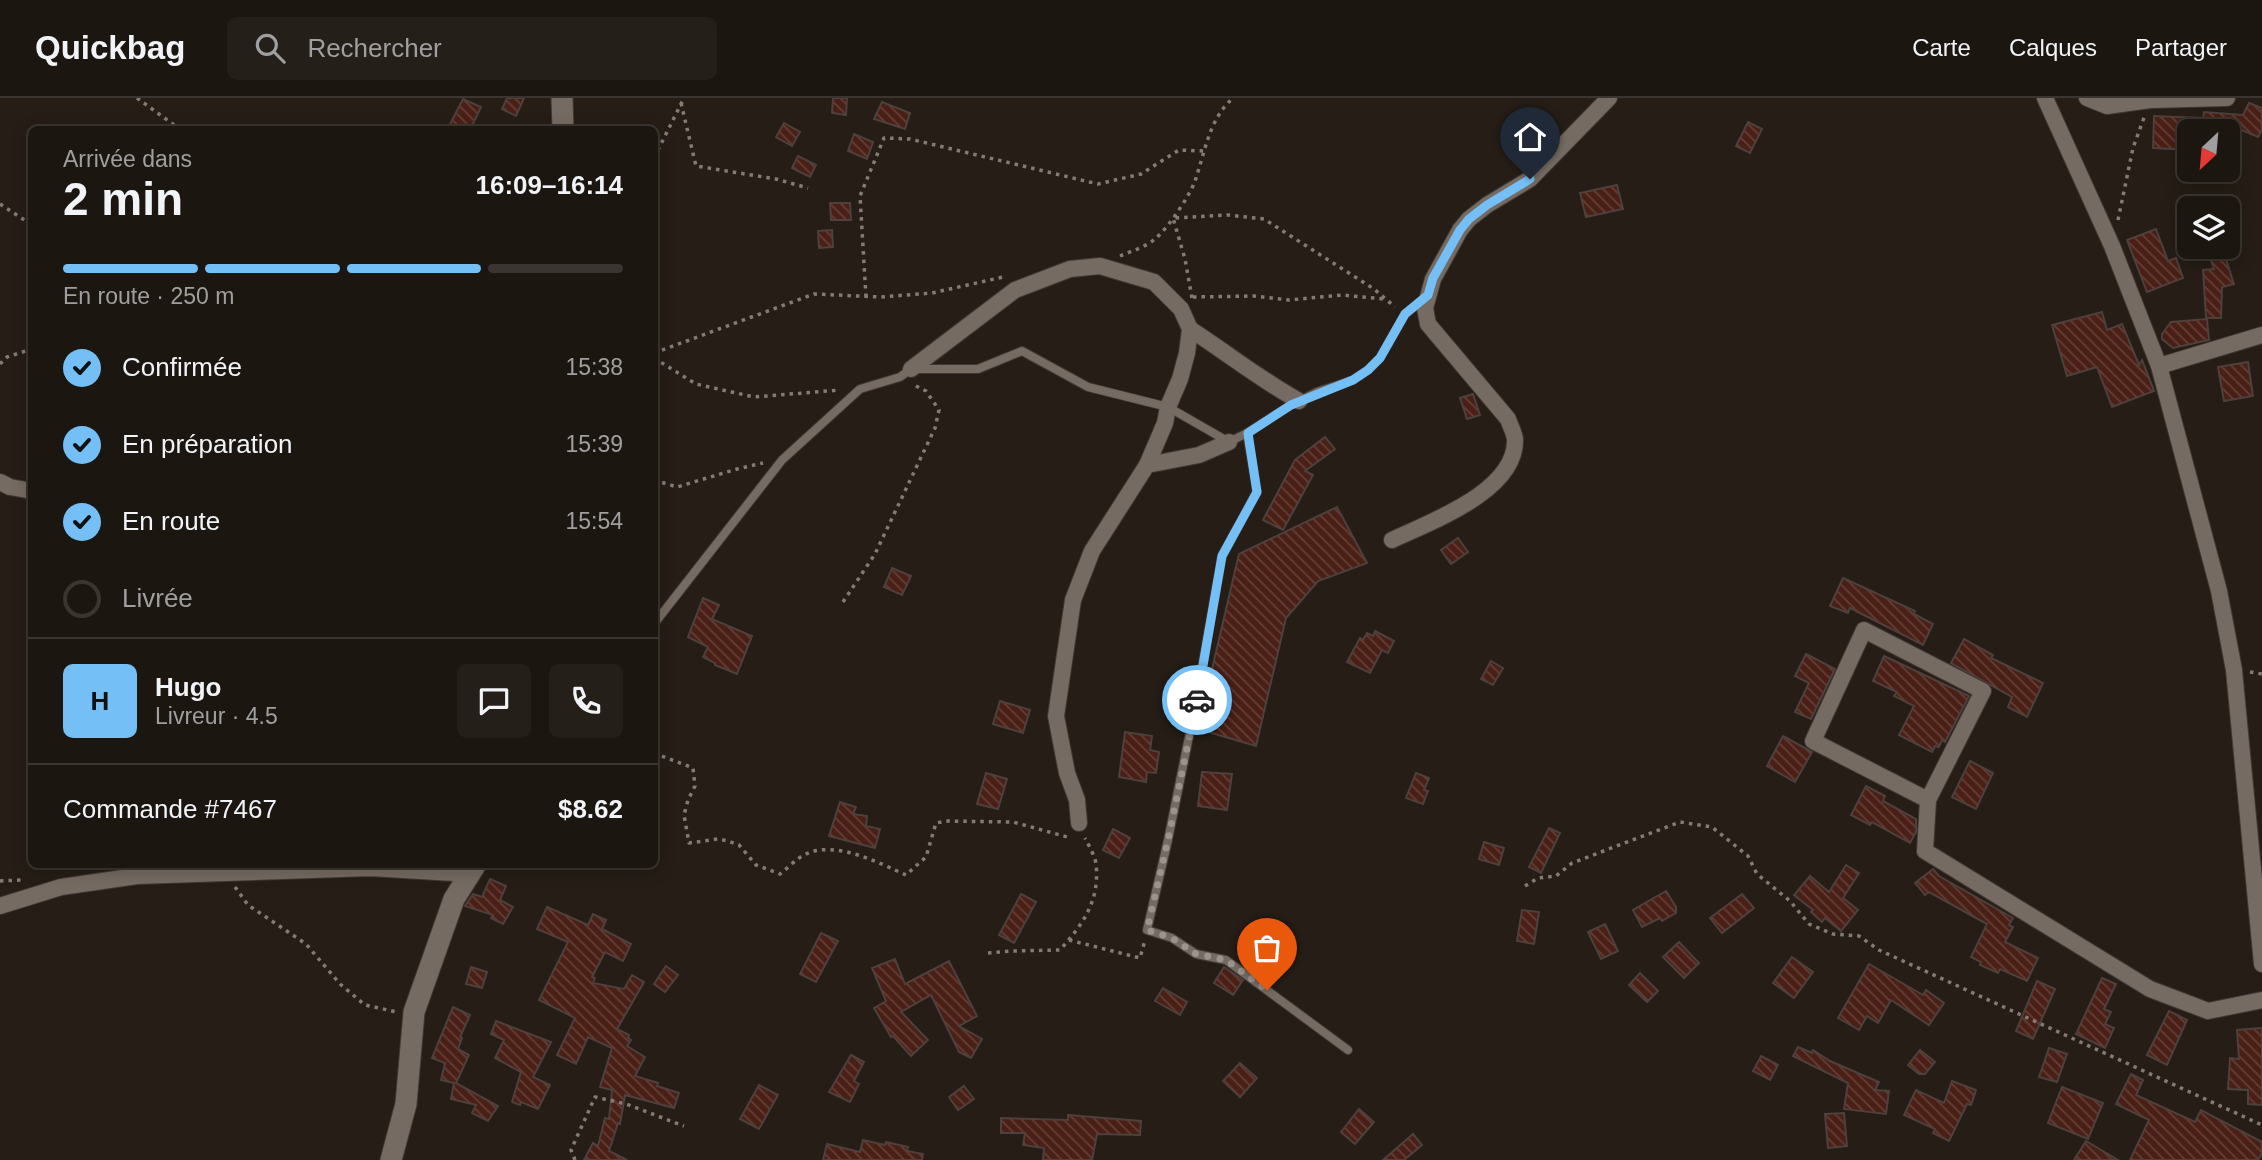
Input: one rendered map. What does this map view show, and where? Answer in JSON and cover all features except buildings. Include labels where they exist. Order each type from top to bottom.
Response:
[{"type":"street","points":[[562,98],[563,126]]},
{"type":"street","points":[[1392,540],[1457,509],[1482,493],[1508,465],[1514,451],[1515,436],[1508,419],[1428,324],[1425,308],[1433,278],[1469,219],[1530,179],[1609,98]]},
{"type":"street","points":[[2045,98],[2112,246],[2159,366],[2220,591],[2231,657],[2262,964]]},
{"type":"street","points":[[2087,98],[2106,106],[2151,100],[2227,98]]},
{"type":"street","points":[[906,373],[1015,290],[1070,269],[1100,266],[1154,282],[1181,309],[1190,329],[1187,353],[1165,423],[1147,464],[1092,551],[1073,600],[1056,716],[1068,773],[1077,800],[1079,823]]},
{"type":"street","points":[[1190,329],[1272,386],[1299,401]]},
{"type":"street","points":[[2159,366],[2262,335]]},
{"type":"street","points":[[1147,464],[1199,455],[1229,442]]},
{"type":"street","points":[[0,482],[28,490]]},
{"type":"street","points":[[1928,800],[1813,741],[1864,630],[1983,691],[1928,800],[1924,850],[2150,989],[2208,1011],[2262,1000]]},
{"type":"street","points":[[0,906],[61,887],[138,876],[370,868],[473,869]]},
{"type":"street","points":[[391,1160],[406,1104],[414,1015],[454,899],[473,869]]},
{"type":"lane","points":[[658,619],[782,460],[860,389],[906,373],[978,369],[1023,351],[1088,387],[1168,407],[1229,442],[1299,401],[1353,380],[1368,370],[1380,358],[1405,314],[1428,295]]},
{"type":"lane","points":[[1248,433],[1257,492],[1222,556],[1193,721],[1147,930],[1172,938],[1196,954],[1226,960],[1348,1050]]},
{"type":"path","points":[[137,98],[174,126]]},
{"type":"path","points":[[1100,266],[1154,240],[1172,218],[1194,184],[1203,151],[1223,107],[1233,98]]},
{"type":"path","points":[[658,150],[682,100]]},
{"type":"path","points":[[682,100],[696,166],[776,179],[808,188]]},
{"type":"path","points":[[2112,246],[2133,148],[2151,100]]},
{"type":"path","points":[[866,297],[860,196],[884,138],[910,139],[1098,184],[1140,174],[1179,150],[1203,151]]},
{"type":"path","points":[[0,204],[28,222]]},
{"type":"path","points":[[1172,218],[1228,215],[1264,219],[1374,289],[1405,314]]},
{"type":"path","points":[[1172,218],[1185,259],[1192,297],[1190,329]]},
{"type":"path","points":[[658,354],[814,293],[866,297],[932,293],[997,277],[1010,277]]},
{"type":"path","points":[[1170,298],[1254,296],[1289,300],[1342,295],[1387,300]]},
{"type":"path","points":[[0,364],[7,357],[28,350]]},
{"type":"path","points":[[658,359],[696,384],[754,397],[860,389]]},
{"type":"path","points":[[843,602],[875,554],[936,428],[939,410],[926,391],[906,373]]},
{"type":"path","points":[[658,481],[677,487],[737,469],[782,460]]},
{"type":"path","points":[[658,755],[693,768],[695,786],[684,815],[689,843],[718,839],[728,841],[739,845],[756,864],[780,874],[807,853],[829,850],[865,856],[906,874],[926,857],[936,823],[946,821],[1013,822],[1087,841]]},
{"type":"path","points":[[1525,886],[1538,878],[1556,876],[1572,863],[1680,822],[1712,827],[1748,856],[1757,874],[1790,901],[1809,924],[1833,934],[1859,936],[1879,950],[2262,1125]]},
{"type":"path","points":[[988,953],[1060,950],[1093,906],[1096,862],[1079,823]]},
{"type":"path","points":[[226,874],[248,905],[306,944],[340,984],[365,1005],[414,1015]]},
{"type":"path","points":[[1069,940],[1140,958],[1147,930]]},
{"type":"path","points":[[575,1160],[572,1150],[595,1097],[626,1104],[684,1126]]},
{"type":"way so far","points":[[1197,700],[1147,930],[1172,938],[1196,954],[1226,960],[1267,990]]},
{"type":"route","points":[[1197,700],[1222,556],[1257,492],[1248,433],[1291,405],[1353,380],[1368,370],[1380,358],[1405,314],[1428,295],[1433,278],[1469,219],[1530,179]]}]
